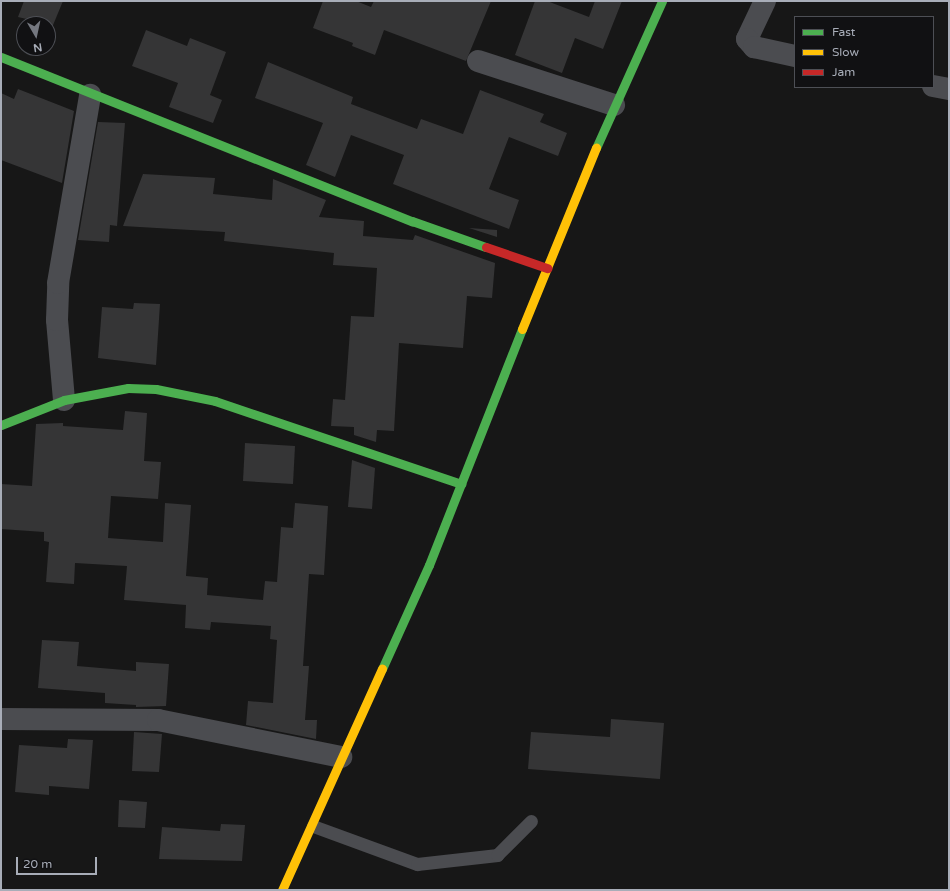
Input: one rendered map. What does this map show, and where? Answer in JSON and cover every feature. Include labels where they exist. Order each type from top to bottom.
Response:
[{"type":"street","points":[[282,890],[318,828],[341,757],[429,565],[547,268],[614,105],[662,1]]},
{"type":"street","points":[[765,1],[747,40],[754,47],[794,56]]},
{"type":"street","points":[[1,57],[90,95],[412,221],[547,268]]},
{"type":"street","points":[[478,61],[614,105]]},
{"type":"street","points":[[934,86],[949,89]]},
{"type":"street","points":[[64,400],[57,320],[58,284],[90,95]]},
{"type":"street","points":[[1,425],[64,400],[128,388],[184,393],[461,484]]},
{"type":"street","points":[[1,720],[158,720],[341,757]]},
{"type":"lane","points":[[318,828],[379,852],[418,864],[497,855],[531,822]]},
{"type":"building","points":[[24,1],[63,1],[56,18],[56,16],[18,16]]},
{"type":"building","points":[[323,1],[356,1],[371,7],[374,1],[491,1],[466,61],[384,30],[375,55],[352,46],[353,43],[313,28]]},
{"type":"building","points":[[535,1],[547,1],[589,17],[595,1],[622,1],[603,49],[575,38],[562,73],[515,55]]},
{"type":"building","points":[[146,30],[187,46],[190,38],[226,52],[210,95],[222,100],[213,123],[169,107],[178,83],[132,66]]},
{"type":"building","points":[[268,62],[353,97],[351,104],[417,129],[421,119],[463,134],[480,90],[544,114],[540,122],[567,133],[558,156],[509,137],[489,189],[519,200],[509,229],[393,184],[404,155],[351,135],[335,177],[306,165],[323,123],[255,98]]},
{"type":"building","points":[[18,89],[74,111],[62,183],[1,160],[1,93],[14,99]]},
{"type":"building","points":[[98,122],[125,123],[117,226],[110,225],[109,242],[78,240]]},
{"type":"building","points":[[143,174],[215,178],[213,194],[272,200],[273,179],[326,200],[319,217],[364,221],[363,236],[413,240],[415,235],[495,263],[492,298],[467,296],[463,348],[399,343],[394,431],[377,430],[376,442],[354,435],[354,427],[331,426],[333,399],[345,400],[351,316],[374,317],[377,268],[333,265],[334,253],[224,241],[225,232],[123,226]]},
{"type":"building","points":[[469,228],[497,230],[497,237]]},
{"type":"building","points":[[134,303],[160,304],[156,365],[98,358],[102,307],[133,309]]},
{"type":"building","points":[[125,411],[147,413],[144,461],[161,462],[158,499],[111,496],[108,538],[163,542],[165,503],[191,505],[186,576],[208,578],[207,595],[263,600],[265,581],[277,582],[281,527],[293,528],[295,503],[328,506],[324,575],[309,574],[303,666],[309,666],[305,720],[317,720],[316,739],[246,725],[248,701],[273,703],[277,640],[270,639],[271,626],[211,622],[210,630],[185,628],[186,605],[124,600],[127,566],[75,563],[74,584],[46,582],[49,542],[44,541],[44,532],[1,529],[1,484],[32,486],[36,424],[63,423],[63,426],[123,430]]},
{"type":"building","points":[[245,443],[295,446],[293,484],[243,481]]},
{"type":"building","points":[[352,460],[375,468],[372,509],[348,507]]},
{"type":"building","points":[[42,640],[79,642],[77,666],[136,671],[136,662],[169,664],[166,706],[136,707],[136,705],[105,703],[105,693],[38,688]]},
{"type":"building","points":[[611,719],[664,723],[660,779],[528,769],[531,732],[610,737]]},
{"type":"building","points":[[134,732],[162,734],[159,772],[132,771]]},
{"type":"building","points":[[68,739],[93,740],[89,789],[49,786],[49,795],[15,792],[19,745],[67,748]]},
{"type":"building","points":[[119,800],[147,802],[145,828],[118,827]]},
{"type":"building","points":[[221,824],[245,825],[242,861],[159,859],[162,827],[220,831]]},
{"type":"traffic: fast","points":[[596,148],[662,1]]},
{"type":"traffic: fast","points":[[1,57],[412,221],[486,247]]},
{"type":"traffic: fast","points":[[382,669],[429,565],[522,329]]},
{"type":"traffic: fast","points":[[1,425],[64,400],[128,388],[156,389],[215,401],[461,484]]},
{"type":"traffic: slow","points":[[522,329],[596,148]]},
{"type":"traffic: slow","points":[[282,890],[382,669]]},
{"type":"traffic: jam","points":[[486,247],[547,268]]}]
